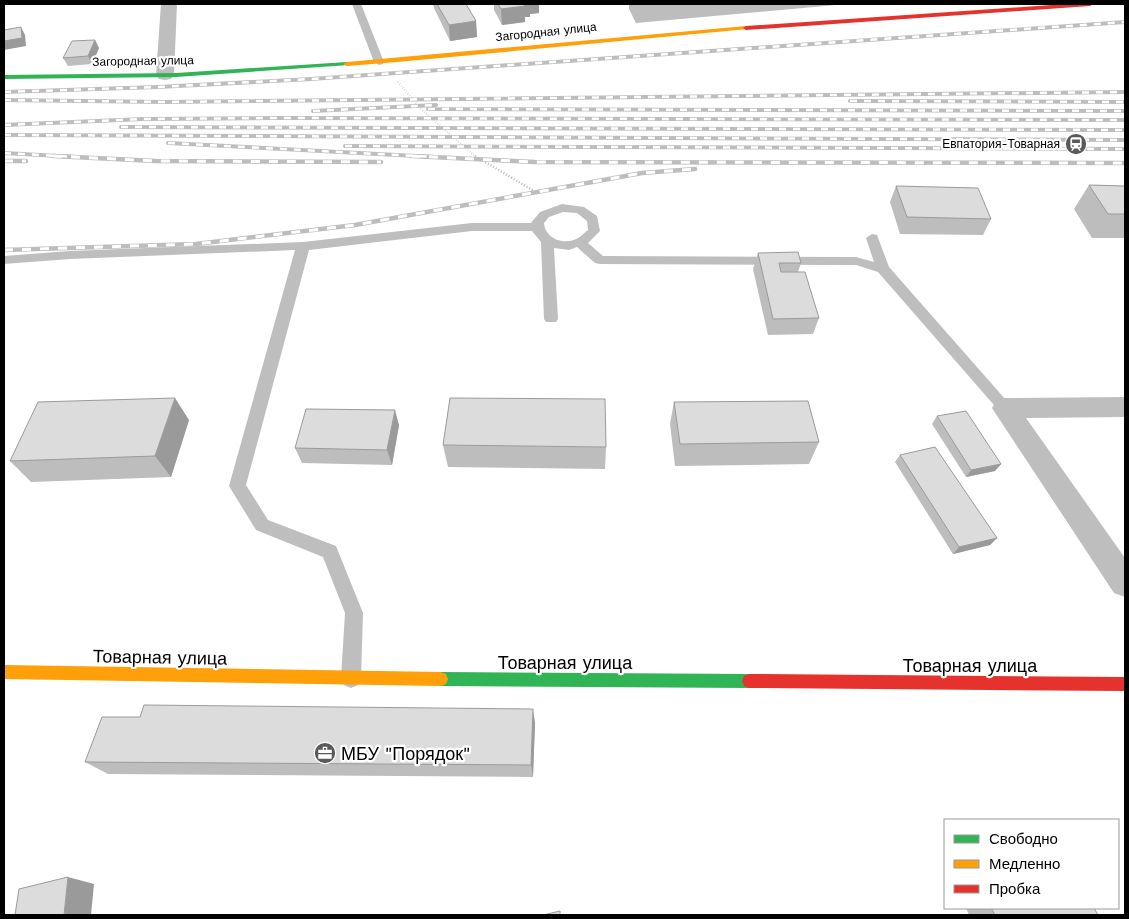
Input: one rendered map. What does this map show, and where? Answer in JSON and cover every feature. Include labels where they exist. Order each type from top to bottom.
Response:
[{"type":"street","points":[[165,75],[169,4]]},
{"type":"street","name":"Загородная улица","points":[[4,76],[165,75],[379,62],[663,34],[1090,4]]},
{"type":"street","points":[[1005,408],[1125,407]]},
{"type":"street","points":[[1005,408],[1125,583]]},
{"type":"street","name":"Товарная улица","points":[[4,672],[351,678],[1125,684]]},
{"type":"lane","points":[[356,4],[379,62]]},
{"type":"lane","points":[[562,208],[580,210],[593,219],[594,231],[591,237],[580,243],[566,245],[547,242],[541,237],[537,227],[539,218],[562,208]]},
{"type":"lane","points":[[4,260],[70,255],[303,246],[472,227],[537,227]]},
{"type":"lane","points":[[872,238],[883,269],[1005,408]]},
{"type":"lane","points":[[547,242],[551,319]]},
{"type":"lane","points":[[580,243],[600,260],[856,261],[883,269]]},
{"type":"lane","points":[[303,246],[237,486],[262,525],[330,552],[354,613],[351,678]]},
{"type":"path","points":[[379,62],[422,109],[480,160],[562,208]]},
{"type":"building","points":[[437,4],[466,4],[476,21],[449,25]]},
{"type":"building","points":[[498,4],[523,4],[525,6],[501,9]]},
{"type":"building","points":[[21,27],[22,38],[4,41],[4,30]]},
{"type":"building","points":[[95,40],[88,56],[63,58],[72,41]]},
{"type":"building","points":[[1089,185],[1125,186],[1125,214],[1108,214]]},
{"type":"building","points":[[896,186],[978,188],[991,219],[907,217]]},
{"type":"building","points":[[798,252],[801,263],[779,263],[781,272],[805,272],[819,318],[773,319],[758,253]]},
{"type":"building","points":[[175,398],[155,456],[10,461],[38,402]]},
{"type":"building","points":[[450,398],[605,399],[606,447],[443,445]]},
{"type":"building","points":[[808,401],[819,442],[680,444],[674,402]]},
{"type":"building","points":[[306,409],[395,410],[387,450],[295,448]]},
{"type":"building","points":[[966,411],[1001,464],[971,470],[937,416]]},
{"type":"building","points":[[935,447],[997,538],[959,547],[900,455]]},
{"type":"building","name":"МБУ \"Порядок\"","points":[[144,705],[533,709],[531,765],[85,762],[102,717],[140,717]]},
{"type":"building","points":[[68,877],[64,915],[15,915],[19,889]]},
{"type":"building","points":[[992,909],[1095,909],[1098,915],[995,915]]},
{"type":"building","points":[[560,911],[560,915],[543,915]]},
{"type":"railway","points":[[4,92],[158,87],[311,79],[1125,22]]},
{"type":"railway","points":[[4,100],[164,102],[1125,92]]},
{"type":"railway","points":[[850,101],[1125,102]]},
{"type":"railway","points":[[313,111],[436,105]]},
{"type":"railway","points":[[428,109],[1125,111]]},
{"type":"railway","points":[[4,125],[143,119],[275,118],[1125,120]]},
{"type":"railway","points":[[121,127],[1125,130]]},
{"type":"railway","points":[[4,135],[1125,140]]},
{"type":"railway","points":[[168,143],[435,157]]},
{"type":"railway","points":[[345,146],[1125,149]]},
{"type":"railway","points":[[4,153],[76,157]]},
{"type":"railway","points":[[53,156],[156,161],[381,162]]},
{"type":"railway","points":[[411,156],[535,162],[1125,163]]},
{"type":"railway","points":[[4,161],[26,161]]},
{"type":"railway","points":[[4,250],[196,244],[355,225],[642,173],[695,169]]},
{"type":"traffic: fast","points":[[4,77],[176,75],[347,64]]},
{"type":"traffic: fast","points":[[441,679],[749,681]]},
{"type":"traffic: slow","points":[[347,64],[746,28]]},
{"type":"traffic: slow","points":[[4,672],[441,679]]},
{"type":"traffic: jam","points":[[746,28],[1090,4]]},
{"type":"traffic: jam","points":[[749,681],[1125,684]]},
{"type":"place","name":"Евпатория-Товарная","points":[[1076,144]]},
{"type":"place","name":"МБУ \"Порядок\"","points":[[325,753]]}]
